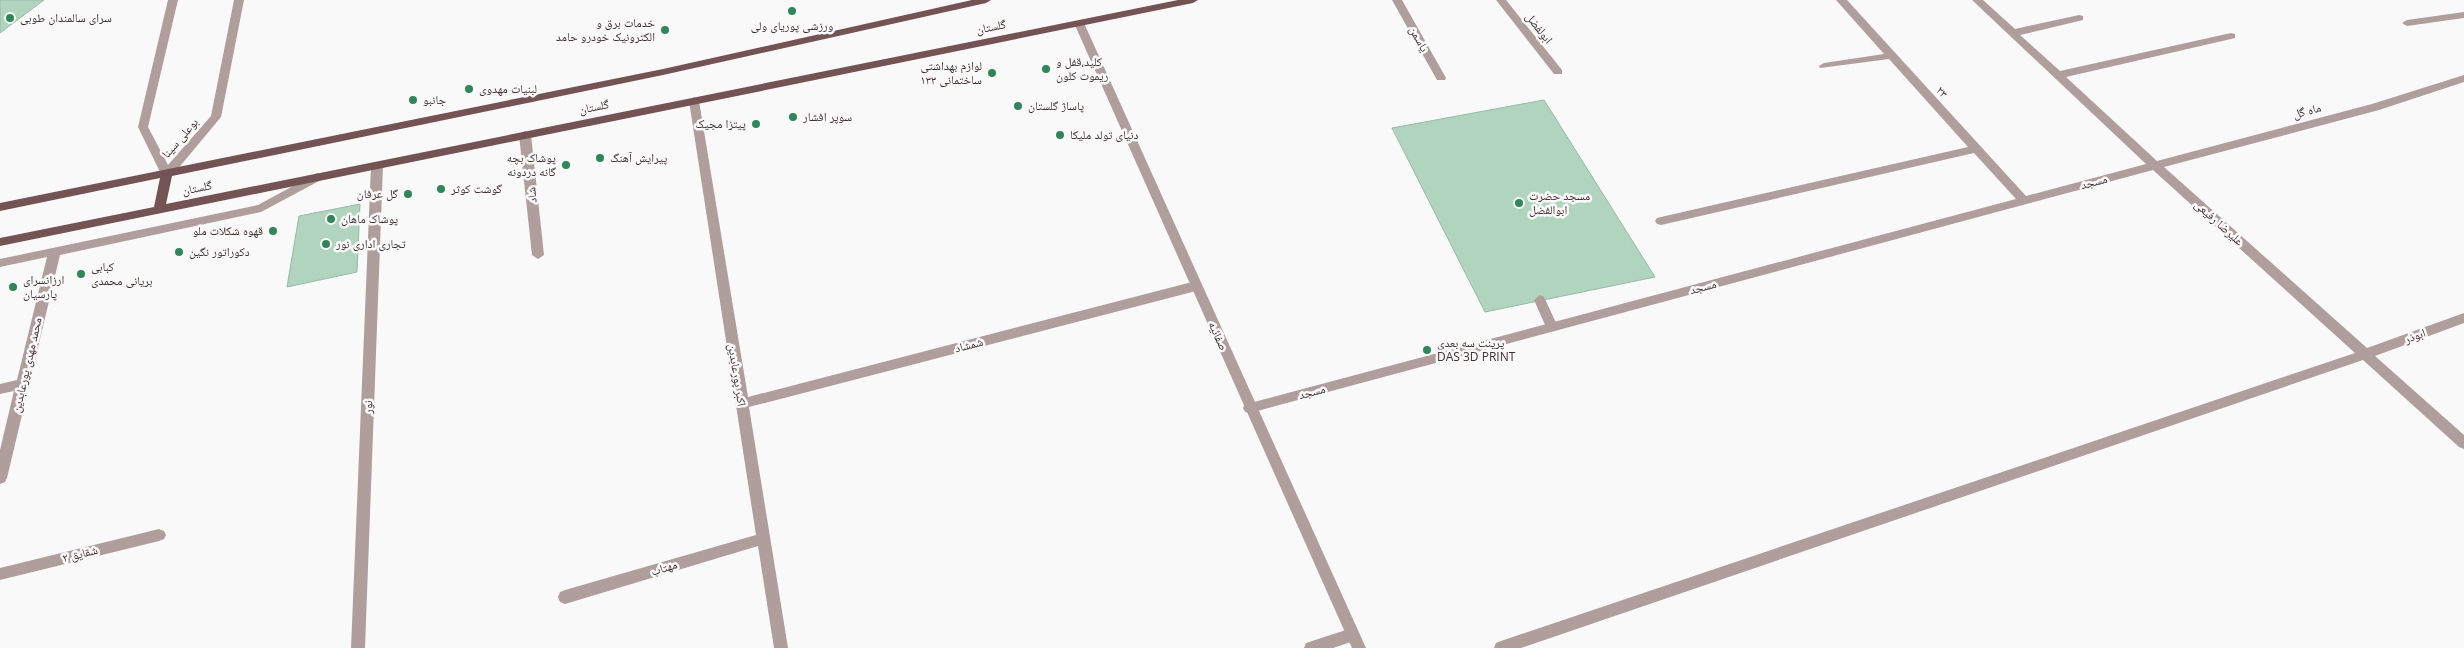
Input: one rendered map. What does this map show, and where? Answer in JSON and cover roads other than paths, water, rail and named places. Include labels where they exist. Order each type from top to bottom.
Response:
[{"type":"main road","name":"گلستان","points":[[0,207],[663,72],[986,0]]},
{"type":"main road","name":"گلستان","points":[[0,242],[1193,0]]},
{"type":"main road","points":[[159,209],[167,174]]},
{"type":"street","name":"بوعلی سینا","points":[[173,0],[143,127],[167,174],[216,117],[239,0]]},
{"type":"street","name":"یاسمن","points":[[1397,0],[1441,78]]},
{"type":"street","name":"ابولفضل","points":[[1501,0],[1558,72]]},
{"type":"street","name":"۲۳","points":[[1841,0],[2024,201]]},
{"type":"street","name":"علیرضا رفیعی","points":[[1977,0],[2156,166],[2464,442]]},
{"type":"street","points":[[2408,23],[2464,15]]},
{"type":"street","points":[[2012,33],[2079,18]]},
{"type":"street","name":"صفائیه","points":[[1079,23],[1355,641]]},
{"type":"street","points":[[2058,75],[2231,36]]},
{"type":"street","points":[[1824,66],[1890,56]]},
{"type":"street","name":"ماه گل","points":[[2156,166],[2375,107],[2464,78]]},
{"type":"street","name":"اکبر پورعابدین","points":[[694,101],[781,648]]},
{"type":"street","name":"شاد","points":[[526,135],[538,255]]},
{"type":"street","points":[[1661,222],[1975,149]]},
{"type":"street","name":"نور","points":[[358,648],[377,166]]},
{"type":"street","name":"مسجد","points":[[1250,408],[2156,166]]},
{"type":"street","points":[[0,264],[261,208],[318,177]]},
{"type":"street","name":"محمد مهدی پورعابدین","points":[[0,478],[54,252]]},
{"type":"street","name":"شمشاد","points":[[741,404],[1196,286]]},
{"type":"street","points":[[1540,300],[1552,327]]},
{"type":"street","name":"ابوذر","points":[[1501,648],[2366,354],[2464,318]]},
{"type":"street","points":[[0,389],[23,384]]},
{"type":"street","name":"شقایق ۲","points":[[0,574],[159,535]]},
{"type":"street","name":"مهتاب","points":[[565,597],[762,538]]},
{"type":"street","points":[[1311,648],[1355,641]]},
{"type":"place","name":"ورزشی پوریای ولی","points":[[792,11]]},
{"type":"place","name":"سرای سالمندان طوبی","points":[[10,18]]},
{"type":"place","name":"خدمات برق و الکترونیک خودرو حامد","points":[[665,30]]},
{"type":"place","name":"کلید،قفل و ریموت کلون","points":[[1046,69]]},
{"type":"place","name":"لوازم بهداشتی ساختمانی ۱۳۳","points":[[992,73]]},
{"type":"place","name":"لبنیات مهدوی","points":[[469,89]]},
{"type":"place","name":"جانبو","points":[[413,100]]},
{"type":"place","name":"پاساژ گلستان","points":[[1018,106]]},
{"type":"place","name":"سوپر افشار","points":[[793,117]]},
{"type":"place","name":"پیتزا مجیک","points":[[756,124]]},
{"type":"place","name":"دنیای تولد ملیکا","points":[[1060,135]]},
{"type":"place","name":"پیرایش آهنگ","points":[[600,158]]},
{"type":"place","name":"پوشاک بچه گانه دردونه","points":[[566,165]]},
{"type":"place","name":"گوشت کوثر","points":[[441,189]]},
{"type":"place","name":"گل عرفان","points":[[408,194]]},
{"type":"place","name":"مسجد حضرت ابوالفضل","points":[[1519,203]]},
{"type":"place","name":"پوشاک ماهان","points":[[331,219]]},
{"type":"place","name":"قهوه شکلات ملو","points":[[273,231]]},
{"type":"place","name":"تجاری اداری نور","points":[[326,244]]},
{"type":"place","name":"دکوراتور نگین","points":[[179,252]]},
{"type":"place","name":"کبابی بریانی محمدی","points":[[81,274]]},
{"type":"place","name":"ارزانسرای پارسیان","points":[[13,287]]},
{"type":"place","name":"پرینت سه بعدی DAS 3D PRINT","points":[[1427,350]]}]
